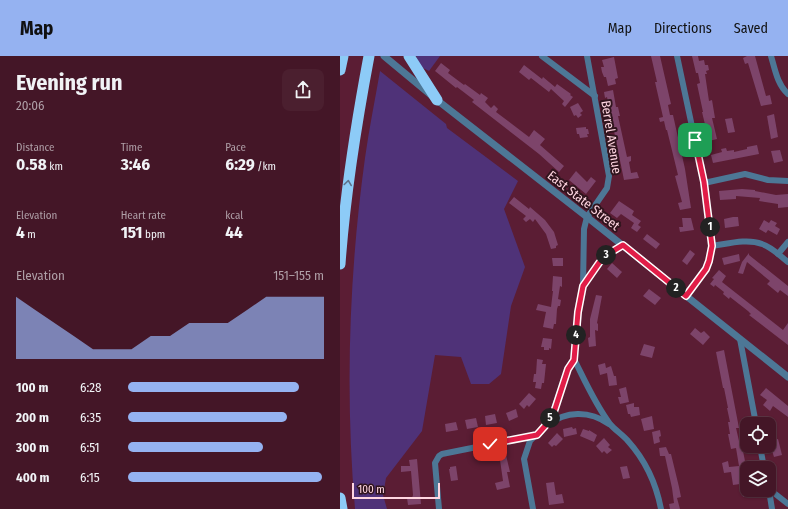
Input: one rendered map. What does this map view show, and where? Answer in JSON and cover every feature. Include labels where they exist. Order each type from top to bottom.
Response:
[{"type":"highway","points":[[340,264],[348,186],[369,56]]},
{"type":"highway","points":[[409,56],[437,100]]},
{"type":"highway","points":[[340,499],[341,509]]},
{"type":"street","name":"East State Street","points":[[384,56],[437,100],[623,245],[788,377]]},
{"type":"street","points":[[542,56],[594,96]]},
{"type":"street","name":"Berrel Avenue","points":[[587,56],[609,176],[607,188],[587,217]]},
{"type":"street","points":[[677,56],[704,182],[712,246],[706,269],[686,296]]},
{"type":"street","points":[[771,56],[780,86],[788,94]]},
{"type":"street","points":[[704,182],[746,174],[768,180],[788,181]]},
{"type":"street","points":[[534,509],[524,459],[530,441],[545,426],[554,412],[568,369],[574,360],[578,312],[583,286],[584,229],[587,217]]},
{"type":"street","points":[[712,246],[750,241],[757,242],[763,244],[788,262]]},
{"type":"street","points":[[778,254],[788,242]]},
{"type":"street","points":[[583,286],[605,256],[623,245]]},
{"type":"street","points":[[740,339],[755,417]]},
{"type":"street","points":[[574,360],[599,408],[611,426]]},
{"type":"street","points":[[545,426],[561,417],[578,414],[595,417],[611,426],[627,439],[646,465],[657,491],[661,509]]},
{"type":"street","points":[[439,509],[435,463],[439,456],[442,454],[537,435]]},
{"type":"street","points":[[776,495],[788,504]]},
{"type":"street","points":[[770,497],[772,509]]},
{"type":"shaded area","points":[[416,56],[440,56],[429,71],[421,67]]},
{"type":"shaded area","points":[[380,71],[446,124],[447,128],[518,181],[504,209],[525,267],[511,306],[501,374],[489,384],[471,384],[461,357],[435,355],[422,431],[386,478],[383,495],[387,509],[355,509],[350,421],[350,333],[352,289],[355,245],[365,158]]},
{"type":"building","points":[[651,56],[660,56],[671,104],[668,105],[670,115],[673,115],[685,169],[691,208],[680,210],[678,203],[682,202],[675,176],[678,175],[664,121],[660,122],[659,118],[663,117]]},
{"type":"building","points":[[692,56],[698,56],[699,61],[704,60],[705,65],[708,65],[709,70],[706,71],[707,74],[705,74],[709,101],[712,100],[715,118],[712,118],[717,139],[709,141],[697,84],[700,83],[698,73],[696,73]]},
{"type":"building","points":[[747,56],[755,56],[766,96],[770,95],[772,104],[761,106],[748,63],[745,64],[743,58]]},
{"type":"building","points":[[614,57],[618,78],[615,79],[616,84],[608,86],[606,77],[604,77],[602,72],[601,67],[604,67],[602,60]]},
{"type":"building","points":[[441,63],[450,70],[448,73],[464,85],[465,84],[480,95],[481,93],[488,98],[485,102],[491,108],[494,105],[498,109],[496,112],[529,137],[534,130],[545,139],[540,145],[564,166],[559,172],[539,154],[472,102],[474,100],[435,71]]},
{"type":"building","points":[[524,65],[542,79],[543,77],[555,87],[557,84],[571,94],[570,95],[573,97],[565,107],[562,104],[564,101],[551,89],[549,92],[531,78],[529,80],[519,72]]},
{"type":"building","points":[[613,90],[616,107],[618,107],[620,116],[618,116],[627,157],[631,156],[631,161],[629,162],[631,173],[637,172],[639,178],[624,180],[607,97],[605,98],[604,92]]},
{"type":"building","points":[[578,103],[583,111],[580,113],[582,115],[578,118],[576,115],[574,116],[570,107]]},
{"type":"building","points":[[774,114],[778,137],[771,139],[767,116]]},
{"type":"building","points":[[732,118],[735,132],[728,133],[725,119]]},
{"type":"building","points":[[586,127],[589,134],[587,134],[588,137],[580,138],[579,134],[577,134],[576,128]]},
{"type":"building","points":[[757,145],[759,154],[713,163],[711,155],[722,152],[721,149],[726,148],[727,151],[734,150],[734,152]]},
{"type":"building","points":[[780,150],[783,161],[774,163],[771,151]]},
{"type":"building","points":[[576,171],[587,182],[591,177],[596,181],[586,194],[569,180]]},
{"type":"building","points":[[742,189],[755,190],[776,195],[788,194],[788,207],[778,208],[778,204],[759,201],[760,198],[736,196],[736,199],[720,200],[719,191]]},
{"type":"building","points":[[514,197],[529,209],[530,207],[545,220],[554,232],[558,245],[556,248],[551,249],[546,234],[535,219],[533,222],[530,219],[526,222],[523,219],[526,216],[509,203]]},
{"type":"building","points":[[619,201],[634,211],[632,215],[641,221],[638,225],[641,227],[637,232],[631,228],[634,223],[621,214],[617,218],[610,213]]},
{"type":"building","points":[[738,217],[739,226],[725,228],[724,219]]},
{"type":"building","points":[[682,218],[691,218],[694,230],[680,232],[679,227],[683,227]]},
{"type":"building","points":[[764,220],[769,223],[771,220],[777,223],[775,226],[780,229],[777,235],[768,230],[766,233],[759,229]]},
{"type":"building","points":[[647,234],[660,244],[656,249],[643,239]]},
{"type":"building","points":[[690,250],[695,254],[687,265],[682,261]]},
{"type":"building","points":[[749,253],[749,255],[788,286],[788,296],[780,290],[778,293],[767,284],[770,281],[747,262],[743,274],[738,273],[742,262]]},
{"type":"building","points":[[739,254],[740,261],[724,265],[722,258]]},
{"type":"building","points":[[552,258],[563,258],[563,266],[553,266]]},
{"type":"building","points":[[612,263],[622,272],[617,278],[607,269]]},
{"type":"building","points":[[719,270],[726,276],[722,282],[783,330],[788,323],[788,345],[749,315],[751,314],[730,297],[729,299],[723,294],[724,292],[715,285],[714,287],[710,284],[714,279],[712,278]]},
{"type":"building","points":[[553,276],[562,277],[562,287],[560,286],[558,299],[561,300],[560,306],[558,306],[557,309],[556,324],[554,324],[553,329],[543,327],[546,312],[536,310],[538,304],[551,307]]},
{"type":"building","points":[[649,289],[661,298],[655,305],[643,296]]},
{"type":"building","points":[[596,295],[602,296],[597,323],[598,331],[595,330],[596,346],[589,347],[588,338],[590,337],[590,319]]},
{"type":"building","points":[[695,328],[701,333],[704,331],[710,337],[703,345],[690,334]]},
{"type":"building","points":[[543,338],[552,339],[551,349],[549,348],[549,350],[544,350],[544,347],[541,347]]},
{"type":"building","points":[[644,344],[655,347],[652,358],[640,355]]},
{"type":"building","points":[[724,350],[739,428],[736,428],[740,441],[740,453],[743,453],[745,461],[740,461],[740,484],[733,485],[731,472],[724,473],[722,463],[728,461],[729,467],[739,466],[736,448],[731,449],[728,434],[730,434],[728,422],[730,422],[728,408],[716,352]]},
{"type":"building","points":[[537,359],[543,360],[542,364],[546,364],[544,383],[542,383],[541,389],[535,388],[536,382],[533,382],[534,374],[536,374]]},
{"type":"building","points":[[605,363],[606,368],[611,366],[614,376],[616,376],[617,385],[609,386],[607,373],[600,375],[598,365]]},
{"type":"building","points":[[626,387],[629,402],[620,404],[618,397],[621,397],[619,389]]},
{"type":"building","points":[[766,388],[788,406],[788,417],[773,406],[770,411],[763,405],[767,400],[760,395]]},
{"type":"building","points":[[529,393],[536,399],[529,407],[527,405],[524,409],[519,404]]},
{"type":"building","points":[[634,403],[634,407],[639,407],[640,415],[631,417],[630,414],[628,414],[626,405]]},
{"type":"building","points":[[516,409],[518,417],[509,421],[506,413]]},
{"type":"building","points":[[495,414],[497,423],[486,425],[485,416]]},
{"type":"building","points":[[652,416],[654,429],[644,431],[641,419]]},
{"type":"building","points":[[476,418],[478,427],[467,429],[465,420]]},
{"type":"building","points":[[456,422],[458,430],[446,432],[445,424]]},
{"type":"building","points":[[572,427],[573,429],[576,428],[577,434],[564,437],[563,429]]},
{"type":"building","points":[[583,429],[589,430],[597,435],[594,442],[580,436]]},
{"type":"building","points":[[660,430],[660,442],[654,444],[652,432]]},
{"type":"building","points":[[557,433],[563,439],[556,446],[554,445],[552,447],[548,443]]},
{"type":"building","points":[[604,438],[610,445],[608,447],[612,450],[607,454],[604,451],[602,453],[596,446]]},
{"type":"building","points":[[776,439],[778,439],[782,455],[774,457],[773,453],[776,453]]},
{"type":"building","points":[[666,447],[669,454],[671,454],[679,487],[681,497],[677,498],[680,509],[670,509],[669,504],[674,503],[672,488],[665,456],[660,456],[659,448]]},
{"type":"building","points":[[505,451],[510,472],[507,472],[510,487],[497,490],[495,483],[503,481],[500,460],[498,460],[496,453]]},
{"type":"building","points":[[417,459],[421,504],[408,505],[407,498],[412,498],[413,495],[411,471],[401,472],[401,466],[410,466],[409,460]]},
{"type":"building","points":[[456,466],[458,480],[451,481],[449,469],[450,467]]},
{"type":"building","points":[[627,466],[630,478],[623,479],[620,467]]},
{"type":"building","points":[[554,482],[556,495],[562,494],[564,503],[549,505],[546,483]]},
{"type":"route","points":[[490,444],[537,435],[554,412],[568,369],[574,360],[578,312],[583,286],[605,256],[623,245],[686,296],[706,269],[712,246],[704,182],[695,140]]}]
